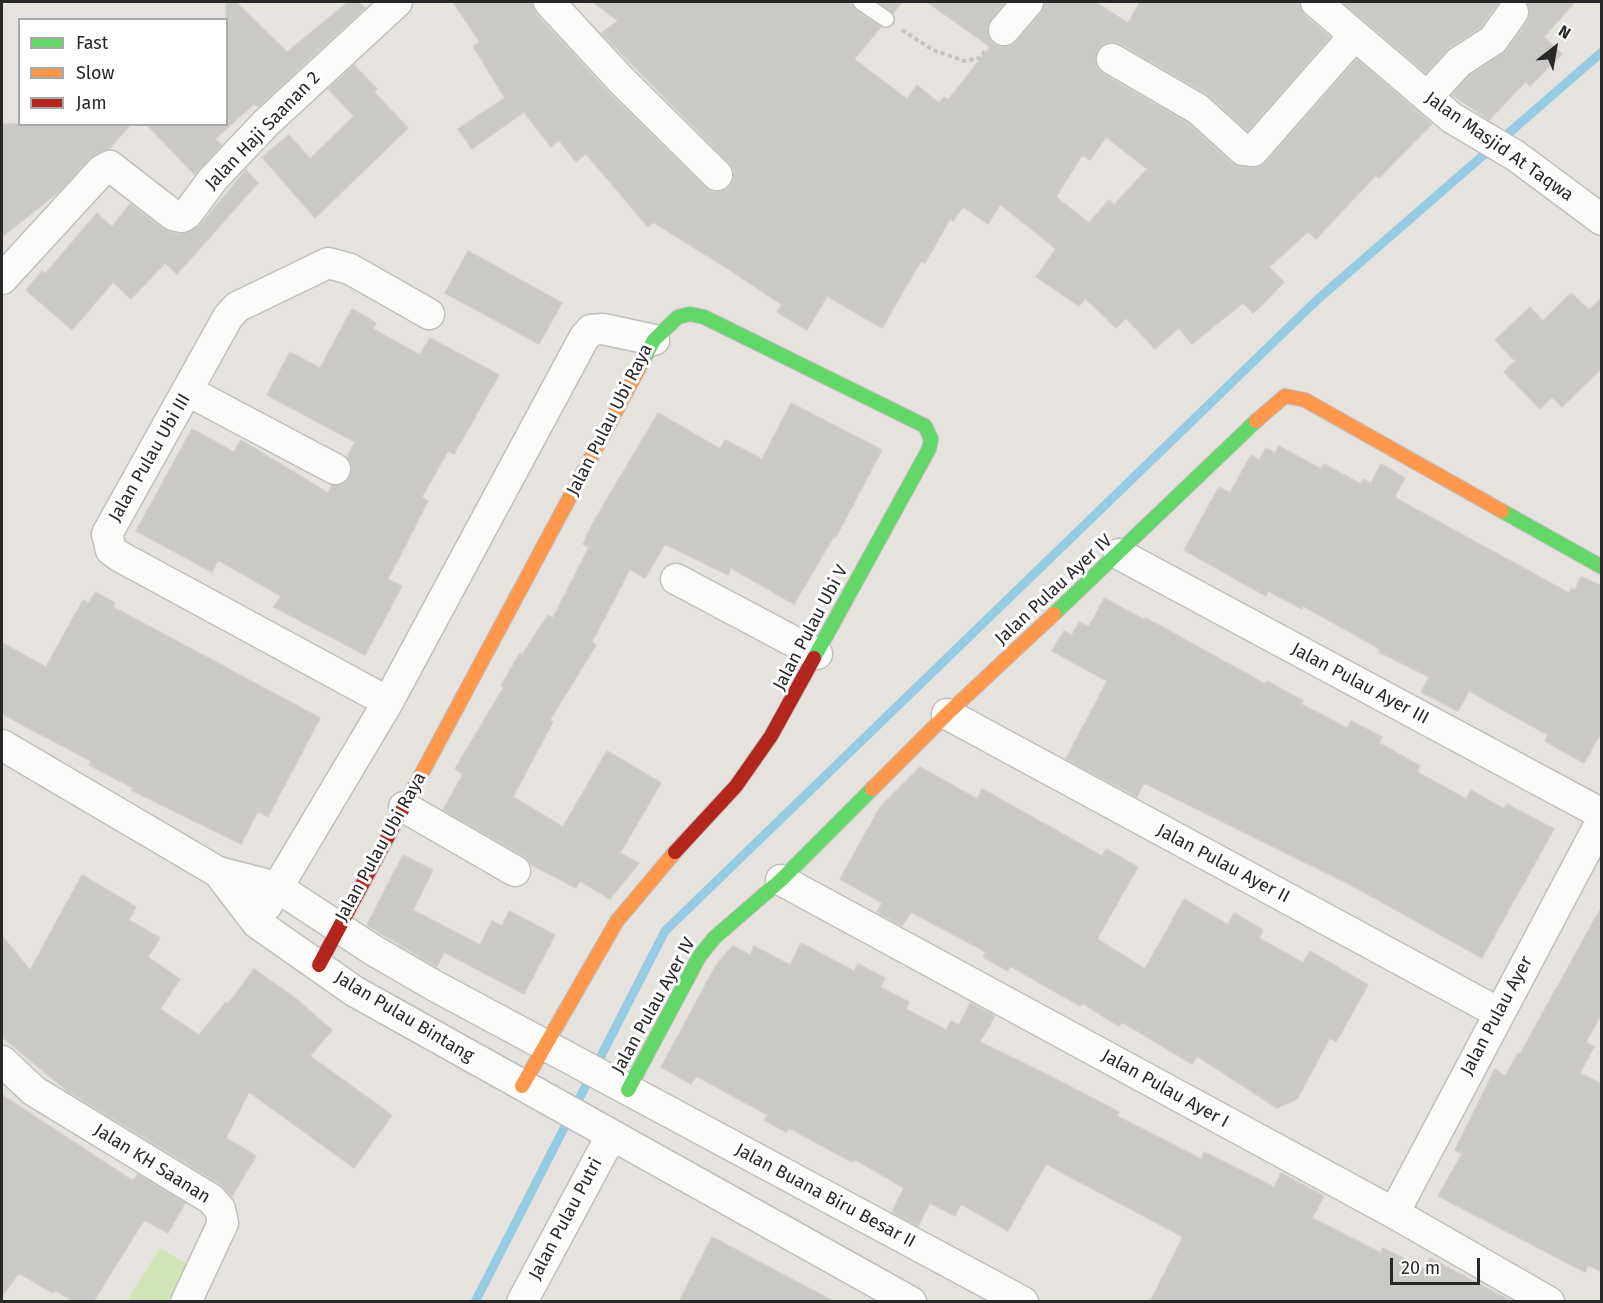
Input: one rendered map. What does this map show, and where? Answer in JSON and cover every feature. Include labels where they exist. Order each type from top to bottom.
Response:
[{"type":"street","points":[[549,2],[622,81],[717,176]]},
{"type":"street","points":[[1004,30],[1028,2]]},
{"type":"street","name":"Jalan Masjid At Taqwa","points":[[1316,2],[1452,118],[1516,156],[1602,220]]},
{"type":"street","name":"Jalan Haji Saanan 2","points":[[2,279],[102,170],[111,166],[173,215],[182,217],[187,214],[213,179],[266,123],[388,4]]},
{"type":"street","points":[[1427,97],[1459,62],[1493,40],[1513,12]]},
{"type":"street","points":[[1112,58],[1198,109],[1243,150],[1253,151],[1354,36]]},
{"type":"street","name":"Jalan Pulau Ubi III","points":[[388,702],[111,550],[107,534],[228,318],[237,307],[328,263],[350,269],[429,314]]},
{"type":"street","name":"Jalan Pulau Ubi V","points":[[530,1091],[555,1050],[617,921],[647,882],[736,786],[771,736],[929,449],[929,432],[924,426],[704,317],[690,314],[678,317],[654,340]]},
{"type":"street","name":"Jalan Pulau Ubi Raya","points":[[257,923],[388,702],[587,333],[603,329],[654,340],[319,965]]},
{"type":"street","points":[[188,391],[334,469]]},
{"type":"street","name":"Jalan Pulau Ayer IV","points":[[624,1088],[699,957],[714,938],[781,880],[947,714],[1119,554],[1271,406],[1285,396],[1305,400],[1602,567]]},
{"type":"street","name":"Jalan Pulau Ayer III","points":[[1119,554],[1602,814]]},
{"type":"street","points":[[676,579],[817,654]]},
{"type":"street","name":"Jalan Pulau Ayer II","points":[[947,714],[1499,1013]]},
{"type":"street","name":"Jalan Pulau Bintang","points":[[2,745],[218,872],[277,887],[435,986],[624,1088]]},
{"type":"street","points":[[404,807],[515,871]]},
{"type":"street","name":"Jalan Pulau Ayer","points":[[1394,1213],[1602,820]]},
{"type":"street","name":"Jalan Pulau Bintang","points":[[218,872],[257,923],[354,991],[606,1134]]},
{"type":"street","name":"Jalan Pulau Ayer I","points":[[781,880],[1394,1213],[1549,1302]]},
{"type":"street","name":"Jalan KH Saanan","points":[[2,1061],[34,1091],[211,1199],[220,1209],[223,1223],[186,1302]]},
{"type":"street","name":"Jalan Buana Biru Besar II","points":[[624,1088],[1023,1302]]},
{"type":"street","points":[[606,1134],[911,1302]]},
{"type":"street","name":"Jalan Pulau Putri","points":[[522,1302],[606,1134]]},
{"type":"lane","points":[[861,2],[886,19]]},
{"type":"path","points":[[886,19],[933,50],[964,61],[980,58],[1004,30]]},
{"type":"green space","points":[[160,1248],[190,1266],[168,1301],[128,1299]]},
{"type":"building","points":[[226,2],[236,2],[287,52],[348,2],[359,2],[365,8],[258,107],[254,104],[215,139],[221,145],[195,175],[148,126],[228,126],[228,18],[226,18]]},
{"type":"building","points":[[453,2],[532,2],[536,14],[609,93],[705,187],[713,192],[729,188],[734,171],[729,163],[601,33],[618,21],[593,2],[851,2],[856,10],[881,27],[854,59],[907,99],[917,85],[939,103],[944,97],[948,100],[990,47],[927,2],[1000,2],[1004,4],[987,27],[992,43],[1001,47],[1010,46],[1017,41],[1041,13],[1045,2],[1095,2],[1128,23],[1140,2],[1299,2],[1304,15],[1330,37],[1248,131],[1207,94],[1121,44],[1111,42],[1103,44],[1097,51],[1097,67],[1103,74],[1188,123],[1231,163],[1241,167],[1259,167],[1266,162],[1357,59],[1432,124],[1379,178],[1376,175],[1316,239],[1308,232],[1269,267],[1284,282],[1263,304],[1253,313],[1243,303],[1192,344],[1179,328],[1155,349],[1126,318],[1116,328],[1085,298],[1079,306],[1036,277],[1056,249],[1000,204],[988,224],[963,207],[953,221],[950,219],[925,263],[921,261],[882,328],[827,296],[807,330],[777,312],[782,305],[722,265],[653,222],[648,227],[586,154],[576,162],[559,140],[551,147],[524,112],[472,149],[458,129],[505,98],[473,46],[480,42]],"holes":[[[1106,137],[1147,169],[1114,205],[1109,200],[1089,223],[1056,197],[1082,155],[1090,160]]]},
{"type":"building","points":[[878,2],[902,2],[893,13]]},
{"type":"building","points":[[1342,2],[1499,2],[1481,27],[1449,48],[1426,73]]},
{"type":"building","points":[[1526,2],[1575,2],[1544,37],[1562,54],[1530,86],[1526,81],[1489,120],[1452,95],[1470,75],[1507,50],[1527,22],[1530,13]]},
{"type":"building","points":[[354,65],[377,89],[374,92],[408,128],[315,218],[262,157],[289,135],[310,159],[354,116],[328,89]]},
{"type":"building","points":[[2,124],[129,126],[109,149],[90,158],[61,190],[2,237]]},
{"type":"building","points":[[246,170],[258,183],[177,274],[165,263],[131,299],[113,282],[72,330],[26,290],[42,271],[45,274],[97,213],[112,227],[130,204],[163,229],[178,234],[190,232],[201,224]]},
{"type":"building","points":[[468,251],[562,303],[539,344],[445,293]]},
{"type":"building","points":[[1571,293],[1589,310],[1602,298],[1602,368],[1562,407],[1552,397],[1540,409],[1504,372],[1515,361],[1495,340],[1530,307],[1543,321]]},
{"type":"building","points":[[352,309],[376,323],[373,329],[420,355],[430,338],[499,375],[454,454],[448,451],[422,497],[428,501],[388,579],[402,586],[365,655],[274,607],[281,596],[218,560],[212,572],[136,531],[192,429],[234,452],[241,440],[328,493],[332,485],[345,483],[352,469],[347,457],[355,442],[267,395],[290,352],[320,368]]},
{"type":"building","points":[[791,403],[882,450],[836,537],[834,536],[794,604],[731,568],[728,575],[665,544],[645,578],[630,569],[592,642],[596,645],[550,720],[553,722],[513,797],[563,827],[607,751],[661,783],[620,853],[639,863],[610,899],[580,881],[576,888],[532,865],[524,856],[443,810],[463,774],[455,769],[504,687],[501,686],[520,653],[522,655],[548,615],[553,618],[589,547],[583,544],[592,525],[658,413],[720,449],[725,440],[762,459]]},
{"type":"building","points":[[1279,446],[1321,469],[1324,464],[1361,484],[1363,479],[1371,483],[1381,464],[1405,478],[1395,496],[1399,500],[1569,593],[1572,588],[1575,590],[1581,577],[1602,586],[1602,731],[1584,763],[1545,741],[1548,735],[1469,691],[1458,711],[1421,692],[1429,677],[1379,652],[1380,649],[1303,606],[1302,609],[1268,591],[1266,596],[1184,550],[1219,487],[1230,493],[1251,455],[1259,460],[1266,448],[1275,453]]},
{"type":"building","points":[[95,592],[115,603],[113,607],[320,718],[268,817],[258,811],[241,844],[131,790],[133,788],[89,765],[91,761],[2,714],[2,643],[46,667],[83,600],[89,603]]},
{"type":"building","points":[[1104,598],[1145,620],[1146,618],[1265,684],[1267,681],[1303,701],[1301,704],[1347,728],[1351,721],[1382,737],[1379,743],[1420,766],[1417,772],[1466,799],[1471,790],[1504,809],[1507,804],[1554,829],[1482,958],[1353,886],[1144,783],[1137,797],[1066,759],[1107,681],[1052,651],[1064,631],[1072,635],[1079,622],[1089,627]]},
{"type":"building","points":[[920,767],[977,799],[982,789],[1102,856],[1106,849],[1138,867],[1097,939],[1145,969],[1184,899],[1228,925],[1234,913],[1263,930],[1259,938],[1303,963],[1310,951],[1368,985],[1336,1042],[1330,1038],[1297,1099],[1277,1108],[1197,1056],[1192,1064],[1122,1022],[1119,1026],[1082,1003],[1080,1006],[1010,966],[1008,971],[983,957],[986,952],[911,912],[902,926],[877,912],[882,903],[840,879],[880,807]]},
{"type":"building","points":[[403,855],[433,870],[413,910],[480,945],[492,921],[502,926],[509,911],[555,935],[524,994],[444,952],[437,967],[367,925]]},
{"type":"building","points":[[82,875],[136,907],[129,920],[160,938],[148,957],[180,979],[160,1009],[199,1035],[226,1002],[228,1004],[254,969],[295,998],[332,1030],[310,1056],[392,1115],[354,1168],[249,1092],[226,1138],[256,1156],[232,1196],[220,1184],[66,1090],[2,1037],[2,936],[30,970]]},
{"type":"building","points":[[1602,906],[1602,1013],[1586,1042],[1594,1047],[1580,1073],[1602,1084],[1602,1272],[1588,1265],[1585,1272],[1438,1196],[1462,1154],[1455,1150],[1495,1069],[1505,1076],[1518,1053],[1520,1054]]},
{"type":"building","points":[[801,943],[854,971],[858,964],[885,978],[880,987],[909,1002],[906,1009],[946,1030],[951,1021],[959,1025],[970,1003],[995,1016],[980,1042],[1119,1112],[1117,1116],[1201,1159],[1204,1152],[1274,1187],[1281,1173],[1324,1196],[1312,1218],[1381,1253],[1383,1248],[1424,1269],[1430,1258],[1513,1302],[1150,1302],[1183,1237],[1046,1164],[1008,1231],[961,1204],[955,1216],[930,1203],[918,1226],[892,1212],[904,1188],[854,1159],[852,1162],[789,1128],[786,1132],[764,1120],[768,1115],[696,1076],[691,1084],[661,1067],[715,967],[733,946],[750,955],[754,946],[790,965]]},
{"type":"building","points":[[2,1095],[133,1181],[138,1174],[185,1203],[168,1233],[144,1220],[93,1302],[74,1302],[55,1290],[53,1293],[19,1273],[2,1296]]},
{"type":"building","points":[[712,1237],[835,1302],[679,1302]]},
{"type":"waterway","points":[[475,1302],[665,931],[1318,299],[1602,52]]},
{"type":"traffic: fast","points":[[639,368],[654,340],[678,317],[690,314],[704,317],[925,426],[931,439],[929,449],[814,658]]},
{"type":"traffic: fast","points":[[1054,614],[1256,421]]},
{"type":"traffic: fast","points":[[1502,511],[1602,567]]},
{"type":"traffic: fast","points":[[628,1090],[699,957],[714,938],[781,880],[872,789]]},
{"type":"traffic: slow","points":[[415,786],[639,368]]},
{"type":"traffic: slow","points":[[1256,421],[1285,396],[1305,400],[1502,511]]},
{"type":"traffic: slow","points":[[872,789],[947,714],[1054,614]]},
{"type":"traffic: slow","points":[[522,1086],[617,921],[675,852]]},
{"type":"traffic: jam","points":[[675,852],[736,786],[771,736],[814,658]]},
{"type":"traffic: jam","points":[[319,965],[415,786]]}]
